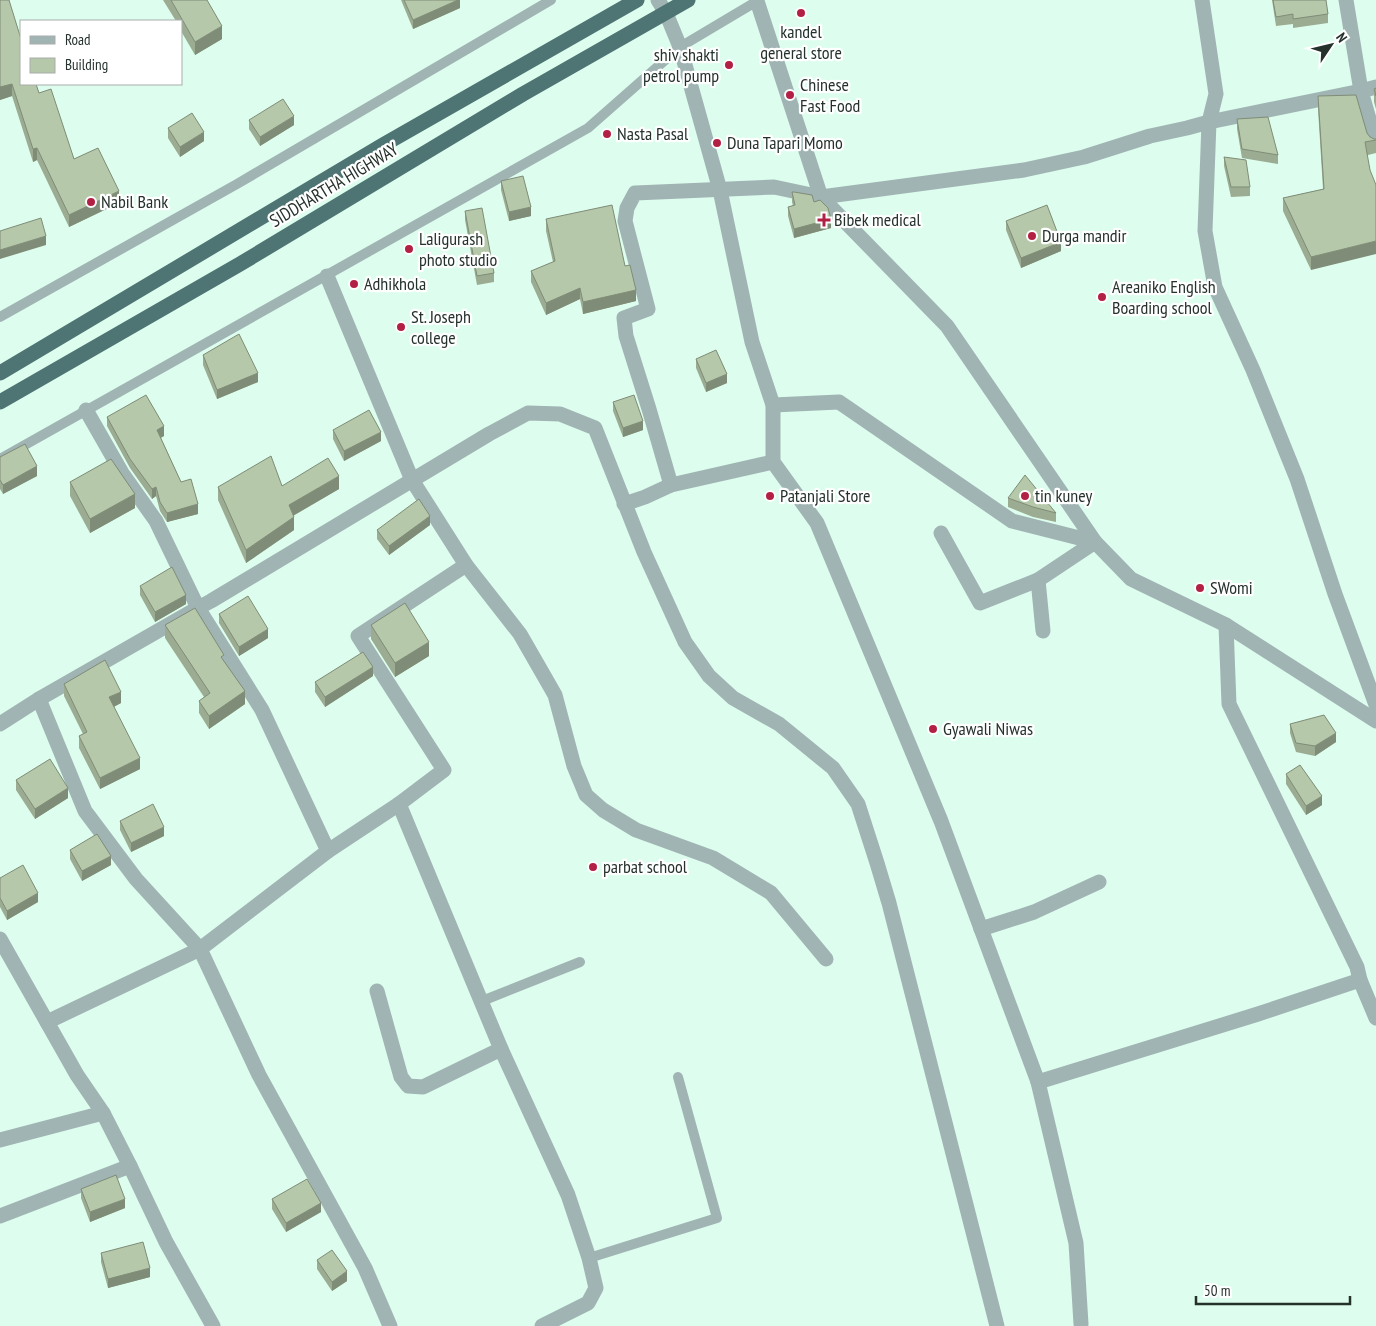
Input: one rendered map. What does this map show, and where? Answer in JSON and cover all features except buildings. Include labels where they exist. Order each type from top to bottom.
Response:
[{"type":"highway","name":"SIDDHARTHA HIGHWAY","points":[[0,373],[383,145],[637,0]]},
{"type":"highway","name":"SIDDHARTHA HIGHWAY","points":[[0,402],[240,264],[523,94],[662,6],[688,0]]},
{"type":"street","points":[[1202,0],[1216,94],[1209,122],[1205,231],[1215,287],[1297,479],[1335,594],[1376,705]]},
{"type":"street","points":[[1346,0],[1361,91],[1376,143]]},
{"type":"street","points":[[758,1],[821,197],[947,326],[1095,542],[1131,579],[1226,625],[1376,722]]},
{"type":"street","points":[[662,6],[680,47],[720,190],[752,342],[773,405],[773,462],[817,523],[941,821],[1038,1082],[1076,1243],[1080,1325]]},
{"type":"street","points":[[671,485],[650,409],[626,336],[624,318],[648,309],[625,221],[627,208],[635,193],[774,187],[821,197],[1024,170],[1084,156],[1150,136],[1361,91],[1376,86]]},
{"type":"street","points":[[327,276],[412,480],[466,565],[520,634],[554,695],[574,766],[586,795],[603,810],[636,830],[713,858],[771,893],[826,959]]},
{"type":"street","points":[[773,405],[839,402],[1012,520],[1095,542]]},
{"type":"street","points":[[86,410],[122,473],[156,521],[198,608],[262,710],[328,850]]},
{"type":"street","points":[[0,724],[39,699],[211,601],[489,434],[528,413],[560,414],[595,428],[644,552],[685,642],[709,676],[733,698],[779,724],[833,768],[858,804],[888,903],[997,1326]]},
{"type":"street","points":[[624,504],[671,485],[773,462]]},
{"type":"street","points":[[941,533],[980,603],[1038,580],[1095,542]]},
{"type":"street","points":[[47,1022],[200,949],[328,850],[399,804],[444,770],[358,636],[466,565]]},
{"type":"street","points":[[1038,580],[1043,631]]},
{"type":"street","points":[[1226,625],[1229,704],[1357,967],[1360,980],[1376,1018]]},
{"type":"street","points":[[39,699],[85,811],[136,879],[200,949],[259,1075],[366,1268],[390,1326]]},
{"type":"street","points":[[399,804],[501,1049],[568,1195],[589,1258],[596,1288],[588,1303],[542,1326]]},
{"type":"street","points":[[981,930],[1034,912],[1099,882]]},
{"type":"street","points":[[0,940],[77,1075],[102,1113],[130,1166],[166,1242],[213,1326]]},
{"type":"street","points":[[1038,1082],[1258,1014],[1360,980]]},
{"type":"street","points":[[377,990],[401,1077],[408,1086],[423,1087],[501,1049]]},
{"type":"street","points":[[0,1140],[102,1113]]},
{"type":"street","points":[[0,1216],[130,1166]]},
{"type":"lane","points":[[0,317],[237,184],[551,0]]},
{"type":"lane","points":[[0,459],[588,128],[680,47],[758,1]]},
{"type":"lane","points":[[482,1001],[580,962]]},
{"type":"lane","points":[[589,1258],[717,1218],[678,1077]]},
{"type":"place","name":"kandel general store","points":[[801,13]]},
{"type":"place","name":"shiv shakti petrol pump","points":[[729,65]]},
{"type":"place","name":"Chinese Fast Food","points":[[790,95]]},
{"type":"place","name":"Nasta Pasal","points":[[607,134]]},
{"type":"place","name":"Duna Tapari Momo","points":[[717,143]]},
{"type":"place","name":"Nabil Bank","points":[[91,202]]},
{"type":"place","name":"Bibek medical","points":[[824,220]]},
{"type":"place","name":"Durga mandir","points":[[1032,236]]},
{"type":"place","name":"Laligurash photo studio","points":[[409,249]]},
{"type":"place","name":"Adhikhola","points":[[354,284]]},
{"type":"place","name":"Areaniko English Boarding school","points":[[1102,297]]},
{"type":"place","name":"St. Joseph college","points":[[401,327]]},
{"type":"place","name":"Patanjali Store","points":[[770,496]]},
{"type":"place","name":"tin kuney","points":[[1025,496]]},
{"type":"place","name":"SWomi","points":[[1200,588]]},
{"type":"place","name":"Gyawali Niwas","points":[[933,729]]},
{"type":"place","name":"parbat school","points":[[593,867]]}]
